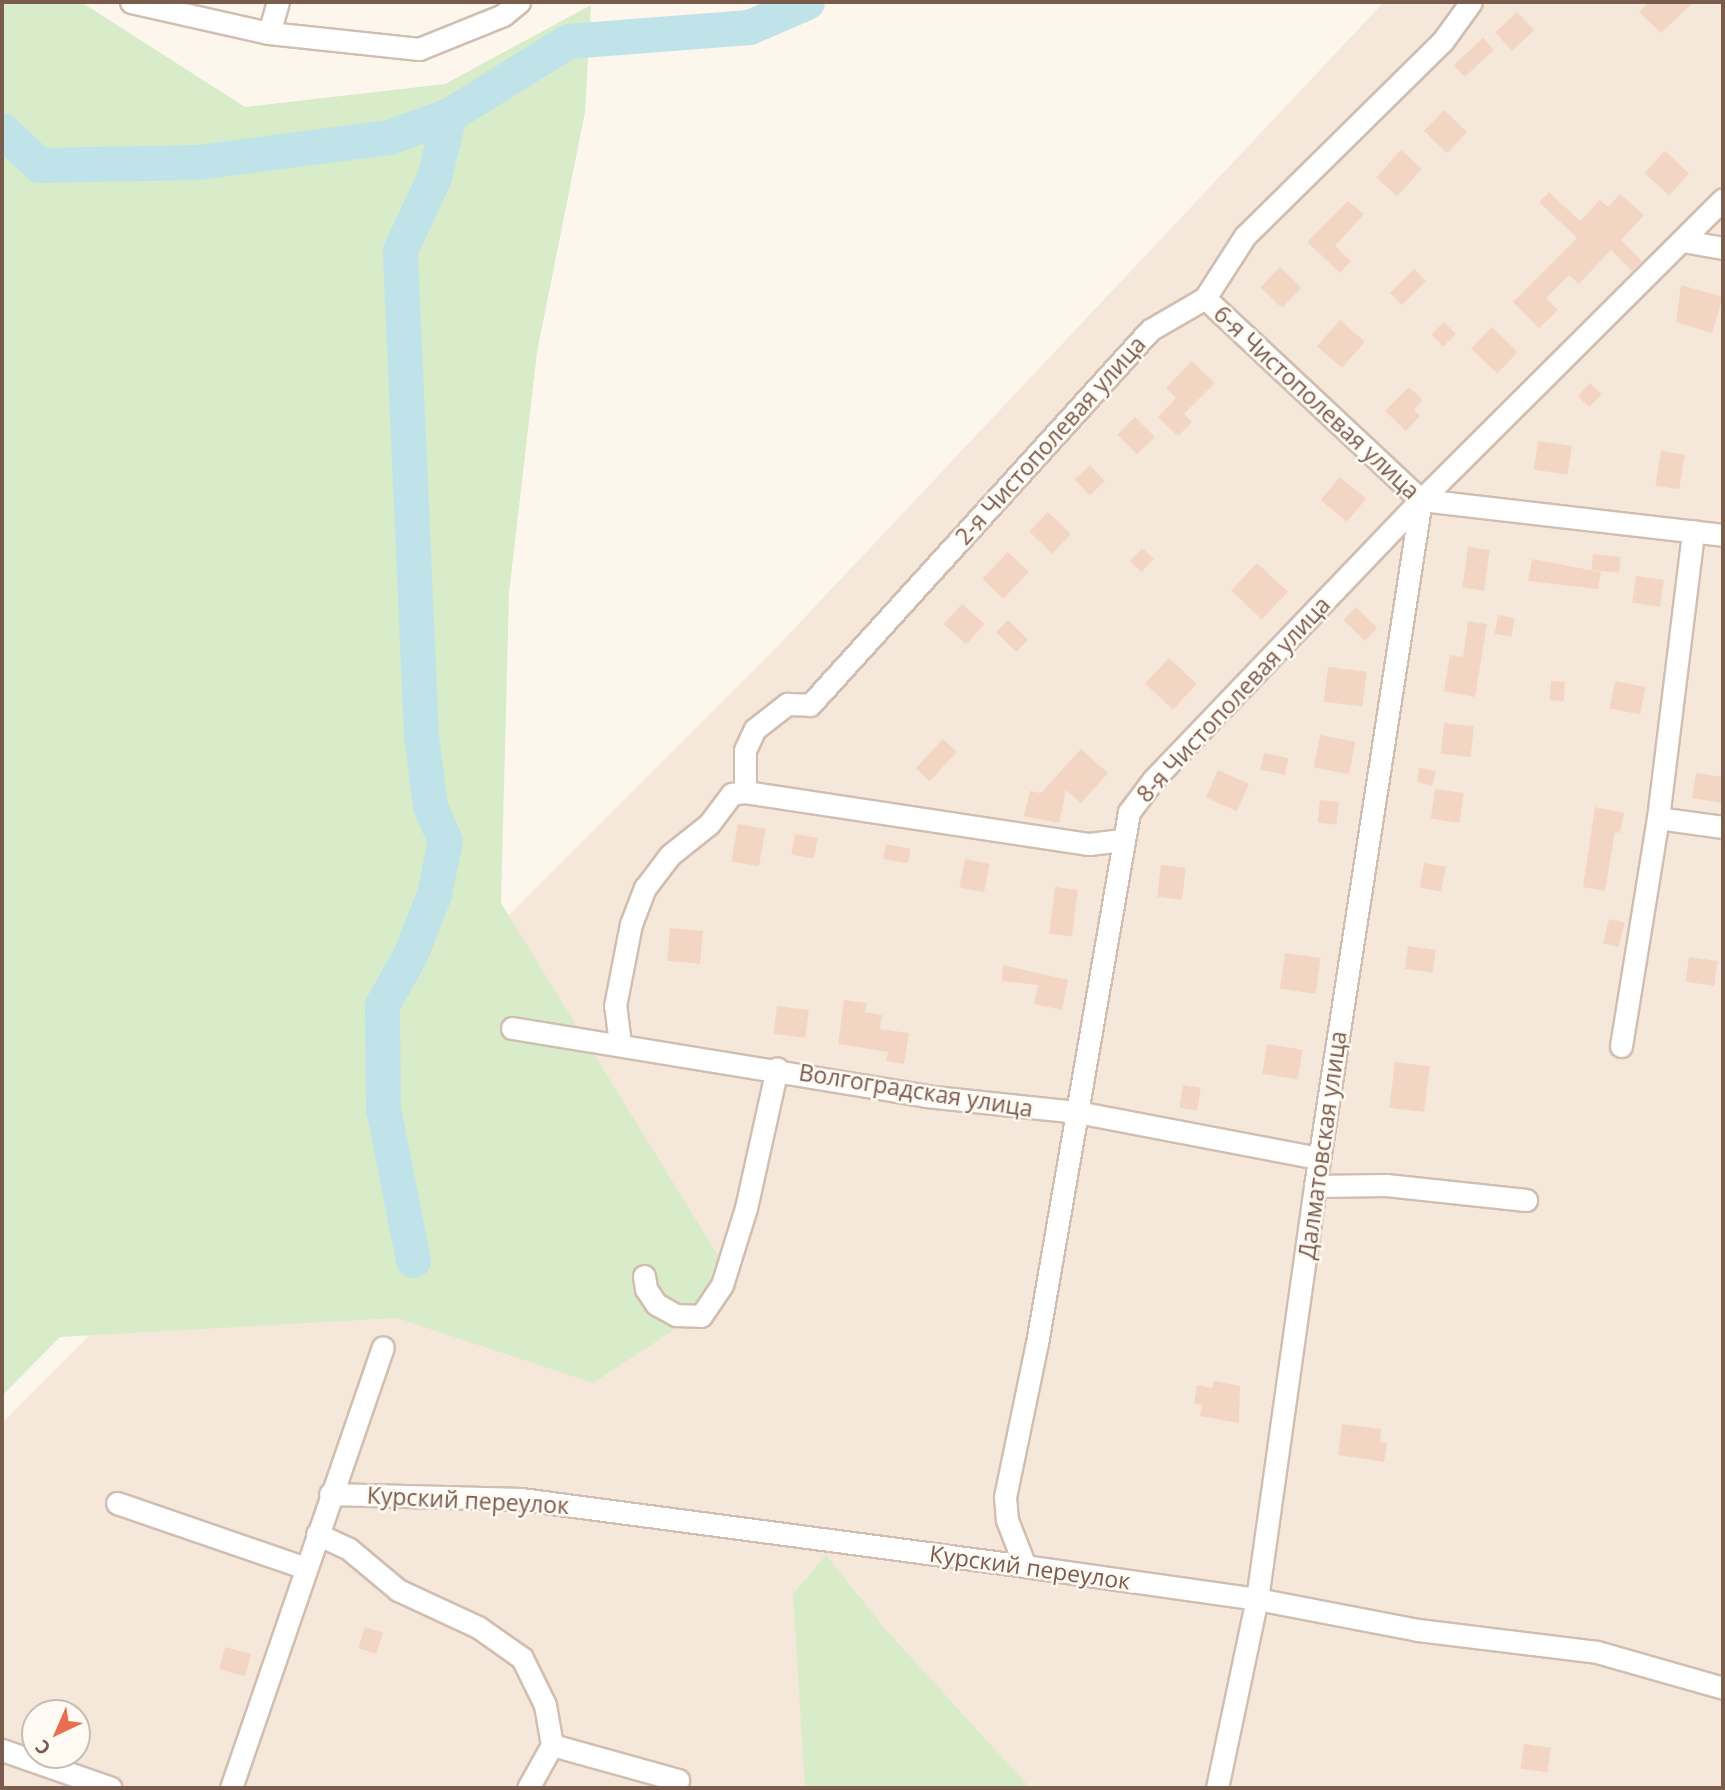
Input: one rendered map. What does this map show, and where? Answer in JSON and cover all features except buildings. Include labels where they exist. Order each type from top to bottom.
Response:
[{"type":"street","points":[[131,2],[269,33],[419,49],[503,15],[519,2]]},
{"type":"street","points":[[269,33],[278,2]]},
{"type":"street","name":"2-я Чистополевая улица","points":[[745,792],[745,750],[755,729],[787,704],[810,705],[1150,330],[1205,298],[1245,236],[1442,42],[1471,2]]},
{"type":"street","name":"8-я Чистополевая улица","points":[[1025,1566],[1007,1520],[1005,1497],[1077,1112],[1129,812],[1139,795],[1421,500],[1723,199]]},
{"type":"street","points":[[1683,241],[1723,248]]},
{"type":"street","name":"6-я Чистополевая улица","points":[[1205,298],[1421,500],[1723,536]]},
{"type":"street","name":"Далматовская улица","points":[[1217,1788],[1258,1600],[1319,1158],[1421,500]]},
{"type":"street","points":[[1621,1046],[1658,818],[1693,531]]},
{"type":"street","points":[[620,1044],[615,1006],[631,924],[645,888],[670,855],[709,824],[732,794],[745,792],[1090,844],[1124,840]]},
{"type":"street","points":[[1658,818],[1723,827]]},
{"type":"street","name":"Волгоградская улица","points":[[512,1028],[778,1068],[925,1096],[1077,1112],[1319,1158]]},
{"type":"street","points":[[644,1276],[646,1289],[656,1304],[676,1315],[701,1316],[722,1285],[746,1208],[778,1068]]},
{"type":"street","points":[[1315,1186],[1386,1185],[1526,1200]]},
{"type":"street","points":[[231,1788],[330,1494],[383,1347]]},
{"type":"street","name":"Курский переулок","points":[[330,1494],[521,1499],[1025,1566],[1258,1600],[1418,1630],[1597,1652],[1723,1688]]},
{"type":"street","points":[[117,1503],[306,1568]]},
{"type":"street","points":[[317,1534],[349,1549],[398,1590],[478,1627],[523,1658],[545,1705],[552,1745],[528,1788]]},
{"type":"street","points":[[552,1745],[678,1780]]},
{"type":"street","points":[[2,1750],[111,1788]]},
{"type":"shaded area","points":[[1384,2],[1723,2],[1723,1788],[2,1788],[2,1423],[775,649]]},
{"type":"green space","points":[[2,2],[81,2],[245,107],[445,84],[591,5],[585,112],[537,352],[509,593],[501,903],[738,1288],[593,1383],[397,1318],[60,1337],[2,1396]]},
{"type":"green space","points":[[826,1555],[887,1631],[1030,1788],[805,1788],[793,1594]]},
{"type":"waterway","points":[[2,130],[39,165],[198,162],[389,137],[449,115],[568,41],[749,27],[807,2]]},
{"type":"waterway","points":[[413,1260],[383,1109],[382,1005],[410,955],[434,894],[445,841],[430,805],[421,736],[400,250],[434,177],[449,115]]}]
